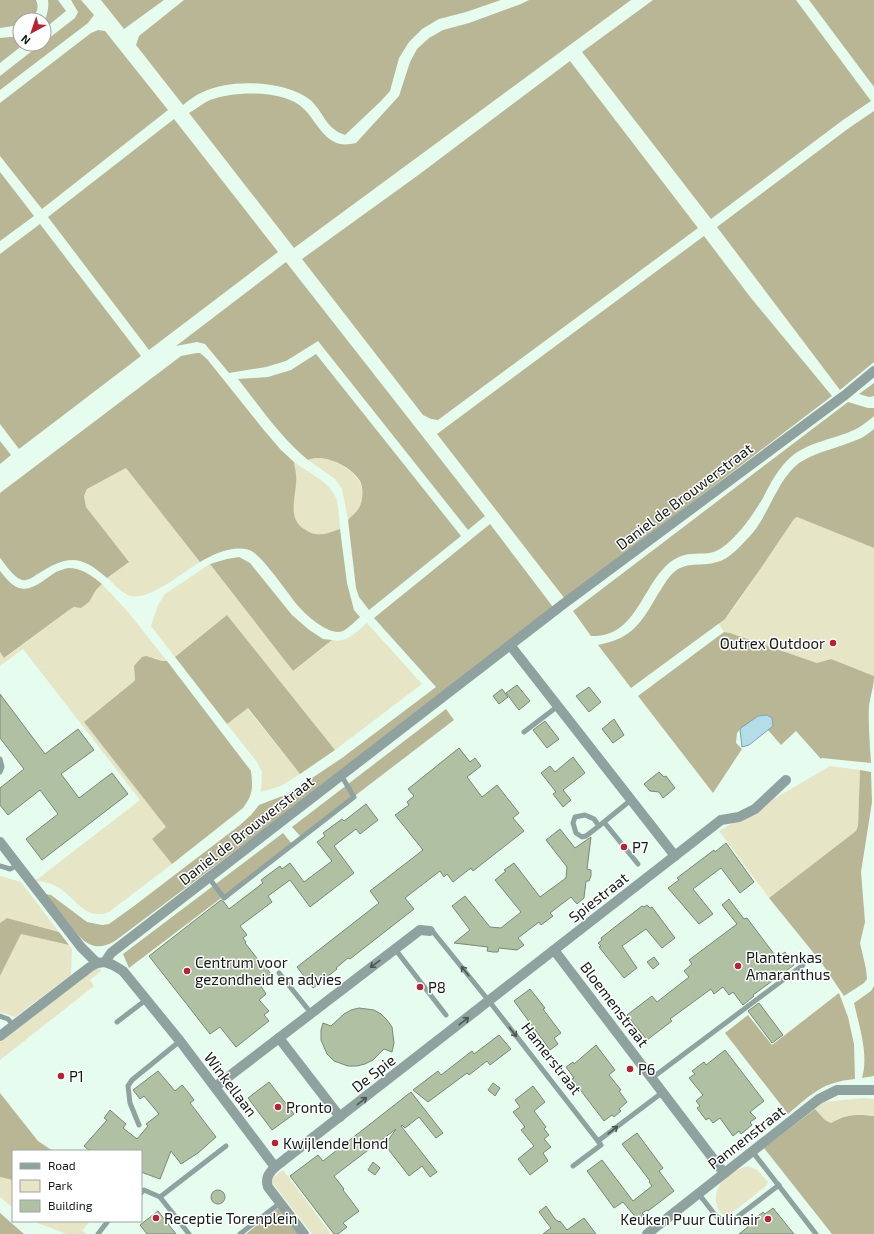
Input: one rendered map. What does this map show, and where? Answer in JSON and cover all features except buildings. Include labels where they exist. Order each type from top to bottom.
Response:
[{"type":"street","name":"Daniel de Brouwerstraat","points":[[0,1036],[90,967],[101,963],[111,953],[562,605],[839,400],[874,371]]},
{"type":"street","points":[[510,645],[675,856]]},
{"type":"street","name":"Spiestraat","points":[[489,1001],[721,820],[739,817],[755,808],[786,780]]},
{"type":"street","name":"Winkellaan","points":[[0,842],[81,947],[101,963],[113,965],[124,971],[180,1041],[276,1167]]},
{"type":"street","points":[[215,1087],[420,930],[430,931]]},
{"type":"street","name":"Bloemenstraat","points":[[554,950],[663,1091],[724,1173]]},
{"type":"street","name":"De Spie","points":[[276,1167],[489,1001]]},
{"type":"street","points":[[279,1038],[340,1117]]},
{"type":"street","name":"Pannenstraat","points":[[650,1233],[698,1193],[819,1099],[837,1090],[874,1090]]},
{"type":"street","points":[[276,1167],[269,1174],[266,1183],[304,1234]]},
{"type":"lane","points":[[524,732],[558,706]]},
{"type":"lane","points":[[0,759],[2,767],[0,772]]},
{"type":"lane","points":[[209,878],[224,898],[354,797],[341,775]]},
{"type":"lane","points":[[599,826],[594,819],[585,815],[575,817],[573,821],[576,832],[582,837],[586,836],[599,826],[604,822],[631,800]]},
{"type":"lane","points":[[604,822],[638,864]]},
{"type":"lane","points":[[0,866],[10,869],[18,865]]},
{"type":"lane","name":"Hamerstraat","points":[[430,931],[434,933],[489,1001],[598,1141]]},
{"type":"lane","points":[[395,949],[446,1015]]},
{"type":"lane","points":[[652,1078],[803,965]]},
{"type":"lane","points":[[279,973],[311,1013]]},
{"type":"lane","points":[[117,1022],[147,999]]},
{"type":"lane","points":[[0,1016],[8,1019],[13,1025]]},
{"type":"lane","points":[[139,1125],[130,1103],[128,1086],[132,1080],[180,1041]]},
{"type":"lane","points":[[573,1166],[602,1145],[598,1141],[663,1091]]},
{"type":"lane","points":[[160,1197],[226,1146]]},
{"type":"lane","points":[[752,1151],[816,1234]]},
{"type":"lane","points":[[698,1193],[716,1216],[726,1222],[732,1221],[779,1185]]},
{"type":"lane","points":[[142,1192],[144,1190],[160,1197],[189,1234]]},
{"type":"lane","points":[[240,1234],[280,1203]]},
{"type":"lane","points":[[98,1234],[107,1222]]},
{"type":"green space","points":[[315,456],[324,458],[344,467],[358,480],[362,488],[363,498],[359,508],[348,520],[342,489],[335,479],[308,460]]},
{"type":"green space","points":[[294,462],[317,477],[333,492],[338,505],[340,529],[326,534],[314,534],[299,526],[295,521],[293,516],[295,476]]},
{"type":"green space","points":[[126,468],[200,562],[153,592],[134,596],[123,592],[107,578],[128,562],[86,507],[84,496],[87,489]]},
{"type":"green space","points":[[797,517],[874,548],[874,676],[831,659],[817,663],[724,632],[718,623],[725,619],[736,605],[794,519]]},
{"type":"green space","points":[[210,564],[293,671],[332,640],[337,641],[347,638],[367,623],[422,684],[335,750],[227,615],[175,657],[151,626],[158,605],[165,594]]},
{"type":"green space","points":[[102,584],[128,612],[167,661],[162,661],[155,658],[134,666],[135,680],[84,722],[166,827],[152,839],[172,864],[109,912],[94,914],[82,908],[61,889],[45,882],[35,881],[140,800],[23,649],[0,666],[0,652],[5,658],[69,610],[74,607],[81,608],[89,602],[96,590]]},
{"type":"green space","points":[[247,708],[300,774],[281,786],[261,792],[262,772],[257,762],[227,724]]},
{"type":"green space","points":[[830,766],[860,770],[858,826],[856,831],[769,898],[719,831]]},
{"type":"green space","points":[[0,876],[21,882],[59,932],[7,918],[0,923]]},
{"type":"green space","points":[[21,934],[69,945],[72,949],[71,975],[15,1017],[0,1012],[0,976]]},
{"type":"green space","points":[[99,968],[101,971],[90,980],[94,986],[0,1060],[0,1042],[93,970]]},
{"type":"green space","points":[[862,1098],[874,1099],[874,1116],[852,1115],[831,1123],[825,1120],[815,1109],[824,1102]]},
{"type":"green space","points":[[748,1166],[757,1170],[768,1182],[766,1186],[728,1216],[724,1215],[717,1206],[716,1198],[719,1185],[735,1171]]},
{"type":"green space","points":[[283,1170],[331,1234],[312,1234],[271,1181]]},
{"type":"green space","points":[[0,1177],[12,1180],[12,1207],[0,1197]]},
{"type":"green space","points":[[35,1222],[89,1222],[82,1231],[87,1234],[67,1234]]},
{"type":"shaded area","points":[[0,0],[36,0],[38,6],[36,12],[12,12],[12,26],[0,28]]},
{"type":"shaded area","points":[[48,0],[58,0],[66,11],[52,22],[52,12],[47,12]]},
{"type":"shaded area","points":[[71,0],[81,0],[94,15],[88,23],[52,50],[52,36],[75,18],[78,12]]},
{"type":"shaded area","points":[[101,0],[164,0],[124,29]]},
{"type":"shaded area","points":[[184,0],[501,0],[466,12],[439,19],[422,29],[409,42],[399,58],[390,91],[345,135],[338,132],[328,124],[309,99],[286,88],[272,85],[242,83],[228,85],[203,92],[190,99],[183,105],[136,45],[139,36]]},
{"type":"shaded area","points":[[529,0],[631,0],[294,248],[189,113],[207,101],[220,97],[245,94],[272,95],[285,98],[304,109],[320,130],[334,142],[340,144],[356,143],[399,96],[410,62],[417,49],[429,38],[443,30],[469,23]]},
{"type":"shaded area","points":[[653,0],[796,0],[871,101],[843,120],[711,219],[582,52]]},
{"type":"shaded area","points":[[809,0],[874,0],[874,87]]},
{"type":"shaded area","points":[[98,30],[105,31],[168,110],[42,209],[0,156],[0,103],[91,33]]},
{"type":"shaded area","points":[[12,37],[12,52],[14,52],[0,63],[0,38]]},
{"type":"shaded area","points":[[31,52],[50,52],[0,90],[0,76]]},
{"type":"shaded area","points":[[570,61],[698,228],[438,420],[431,419],[423,415],[302,259],[417,176]]},
{"type":"shaded area","points":[[874,111],[874,362],[840,390],[717,227]]},
{"type":"shaded area","points":[[174,119],[278,252],[149,350],[48,217]]},
{"type":"shaded area","points":[[0,172],[34,216],[0,241]]},
{"type":"shaded area","points":[[40,224],[141,356],[19,449],[0,424],[0,254]]},
{"type":"shaded area","points":[[704,236],[751,298],[832,396],[565,599],[437,434]]},
{"type":"shaded area","points":[[286,262],[485,516],[468,530],[318,341],[286,361],[266,367],[229,373],[205,344],[197,342],[176,346]]},
{"type":"shaded area","points":[[200,353],[207,359],[263,429],[281,450],[294,462],[296,480],[294,515],[299,525],[313,534],[326,534],[340,529],[347,583],[354,610],[360,617],[343,631],[335,632],[328,629],[308,616],[299,607],[261,559],[249,550],[230,549],[217,553],[200,562],[126,468],[87,489],[84,496],[86,507],[129,562],[107,578],[88,564],[72,560],[56,564],[29,579],[22,580],[13,574],[0,558],[0,493],[181,356]]},
{"type":"shaded area","points":[[316,354],[461,536],[369,610],[359,597],[356,588],[348,520],[358,510],[361,502],[362,491],[360,481],[350,470],[336,462],[321,458],[308,460],[279,432],[238,379],[268,377],[291,370]]},
{"type":"shaded area","points":[[874,383],[874,396],[869,397],[859,394]]},
{"type":"shaded area","points":[[848,402],[868,408],[874,408],[874,416],[857,429],[806,447],[792,456],[776,475],[750,518],[729,542],[719,550],[708,553],[688,554],[678,557],[672,561],[658,575],[628,621],[618,629],[606,635],[591,636],[573,611]]},
{"type":"shaded area","points":[[874,429],[874,548],[797,517],[794,519],[725,619],[631,688],[598,645],[620,638],[635,628],[669,577],[674,572],[684,566],[711,563],[722,560],[735,551],[757,528],[779,488],[791,470],[799,463],[813,455],[861,438]]},
{"type":"shaded area","points":[[0,441],[11,455],[0,464]]},
{"type":"shaded area","points":[[490,524],[553,607],[349,765],[115,941],[107,945],[93,946],[82,939],[45,894],[51,895],[87,922],[102,925],[109,924],[240,825],[259,805],[285,795],[342,758],[436,687],[374,618]]},
{"type":"shaded area","points":[[239,557],[250,563],[292,615],[308,629],[323,639],[332,640],[293,671],[210,564]]},
{"type":"shaded area","points":[[68,568],[78,569],[102,584],[96,590],[89,602],[81,608],[74,607],[69,610],[4,658],[0,652],[0,571],[13,585],[24,589],[44,581],[60,570]]},
{"type":"shaded area","points":[[227,615],[335,750],[300,774],[248,708],[227,724],[175,657]]},
{"type":"shaded area","points":[[724,632],[817,663],[831,659],[874,676],[869,714],[871,763],[821,759],[796,731],[781,745],[768,730],[773,726],[741,728],[737,733],[736,743],[742,749],[713,793],[638,696]]},
{"type":"shaded area","points":[[146,656],[167,661],[251,771],[252,791],[243,808],[172,864],[152,839],[166,827],[84,722],[135,680],[134,666],[142,657]]},
{"type":"shaded area","points":[[446,709],[454,720],[301,837],[292,827]]},
{"type":"shaded area","points":[[860,770],[871,772],[872,802],[861,872],[865,922],[860,943],[867,979],[864,983],[844,996],[821,962],[769,898],[856,831],[858,826]]},
{"type":"shaded area","points":[[283,833],[292,844],[129,968],[123,954]]},
{"type":"shaded area","points":[[7,918],[59,932],[69,945],[21,934],[0,976],[0,923]]},
{"type":"shaded area","points":[[874,986],[874,1076],[862,1078],[864,1069],[864,1050],[854,1003],[871,991]]},
{"type":"shaded area","points":[[839,993],[848,1017],[854,1044],[855,1079],[834,1083],[818,1090],[788,1114],[725,1033],[748,1015],[772,1045]]},
{"type":"shaded area","points":[[0,1093],[38,1141],[52,1150],[12,1150],[12,1180],[0,1177]]},
{"type":"shaded area","points":[[815,1109],[825,1120],[831,1123],[851,1115],[874,1116],[874,1234],[832,1234],[764,1148]]},
{"type":"shaded area","points":[[278,1208],[299,1234],[246,1234]]},
{"type":"shaded area","points":[[0,1213],[24,1234],[0,1234]]},
{"type":"water","points":[[767,715],[772,718],[773,726],[749,745],[742,747],[741,728],[758,716]]},
{"type":"place","name":"Outrex Outdoor","points":[[833,643]]},
{"type":"place","name":"P7","points":[[624,847]]},
{"type":"place","name":"Plantenkas Amaranthus","points":[[738,966]]},
{"type":"place","name":"Centrum voor gezondheid en advies","points":[[187,971]]},
{"type":"place","name":"P8","points":[[420,987]]},
{"type":"place","name":"P6","points":[[630,1069]]},
{"type":"place","name":"P1","points":[[61,1076]]},
{"type":"place","name":"Pronto","points":[[278,1107]]},
{"type":"place","name":"Kwijlende Hond","points":[[275,1143]]},
{"type":"place","name":"Receptie Torenplein","points":[[156,1218]]},
{"type":"place","name":"Keuken Puur Culinair","points":[[768,1219]]}]
